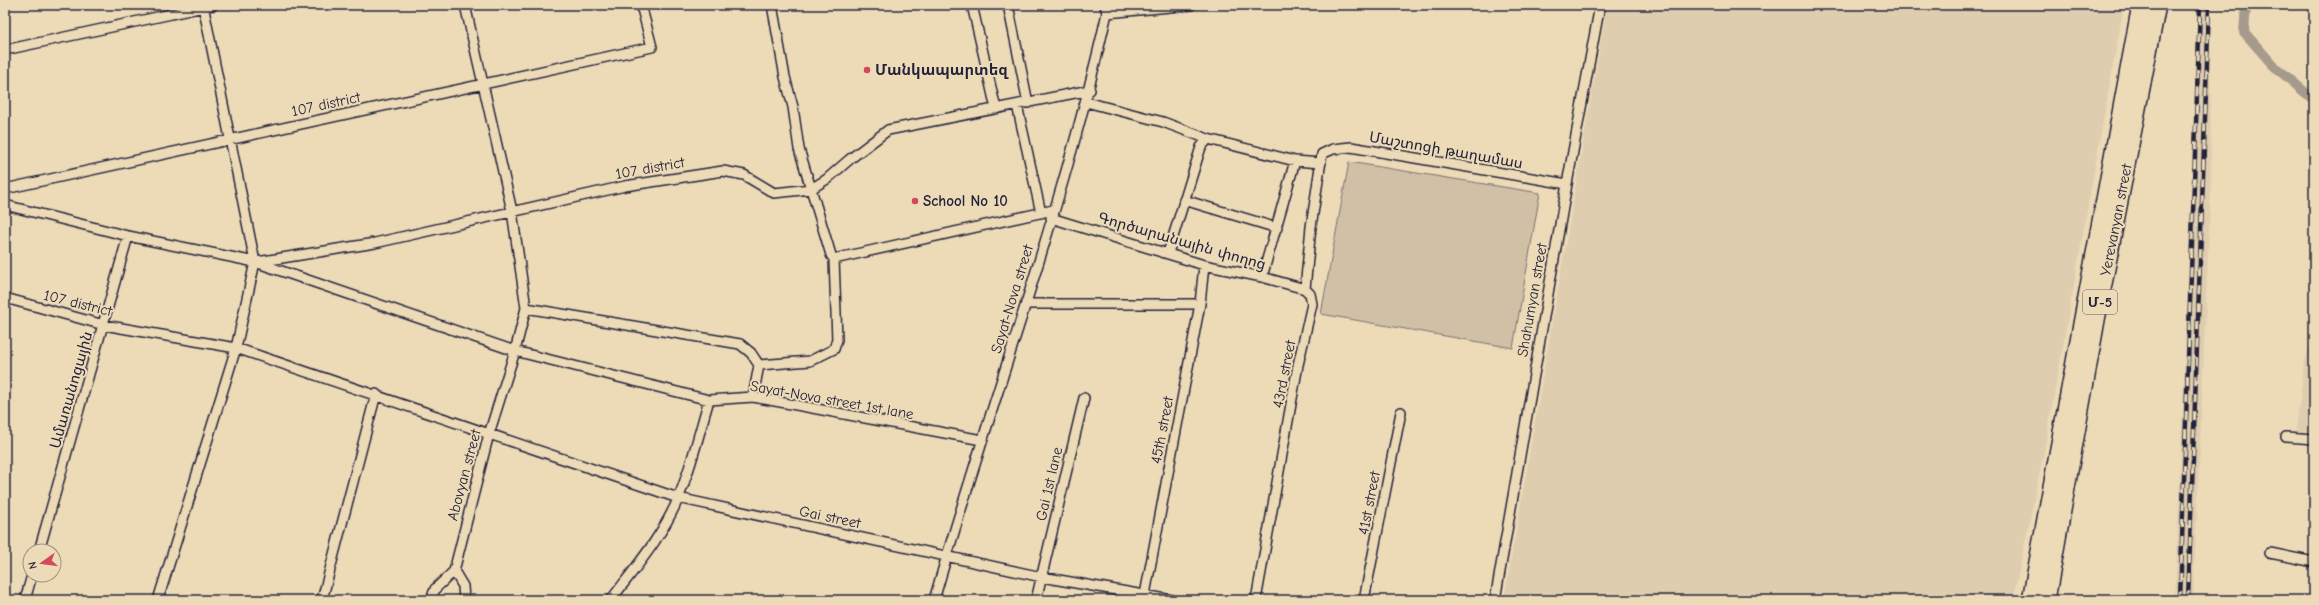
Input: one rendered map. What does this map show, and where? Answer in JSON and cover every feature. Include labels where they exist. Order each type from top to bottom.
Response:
[{"type":"highway","name":"Yerevanyan street","points":[[2031,600],[2141,5]]},
{"type":"highway","name":"Yerevanyan street","points":[[2046,600],[2096,320],[2157,5]]},
{"type":"street","points":[[5,50],[213,5]]},
{"type":"street","points":[[465,5],[512,211],[526,308],[740,344],[751,353],[759,365],[754,397]]},
{"type":"street","name":"107 district","points":[[5,189],[652,47],[641,5]]},
{"type":"street","points":[[759,365],[810,361],[834,349],[837,340],[834,259],[831,255],[799,150],[793,107],[785,77],[772,5]]},
{"type":"street","points":[[972,5],[996,109]]},
{"type":"street","points":[[1008,5],[1028,103]]},
{"type":"street","points":[[1106,9],[1192,5]]},
{"type":"street","name":"Shahumyan street","points":[[1495,600],[1566,184],[1600,5]]},
{"type":"street","points":[[158,600],[236,348],[255,262],[203,6]]},
{"type":"street","name":"Sayat-Nova street","points":[[934,600],[982,440],[1026,304],[1090,90],[1106,9]]},
{"type":"street","points":[[811,189],[827,179],[888,130],[1090,90]]},
{"type":"street","points":[[1086,102],[1163,122],[1208,139],[1295,160],[1321,159]]},
{"type":"street","points":[[1018,105],[1042,212]]},
{"type":"street","points":[[1168,252],[1201,147],[1208,139]]},
{"type":"street","name":"Մաշտոցի թաղամաս","points":[[1321,159],[1333,149],[1351,147],[1566,184]]},
{"type":"street","name":"43rd street","points":[[1256,600],[1298,365],[1312,304],[1310,294],[1305,289],[1311,228],[1321,159]]},
{"type":"street","points":[[1262,277],[1295,160]]},
{"type":"street","name":"107 district","points":[[255,262],[375,243],[625,186],[723,171],[744,175],[774,193],[811,189]]},
{"type":"street","points":[[1184,200],[1276,228]]},
{"type":"street","name":"107 district","points":[[5,204],[128,236],[255,262],[515,351]]},
{"type":"street","points":[[834,259],[1042,212],[1052,214]]},
{"type":"street","name":"Գործարանային փողոց","points":[[1052,214],[1204,265],[1262,277],[1305,289]]},
{"type":"street","name":"Ամառանոցային","points":[[41,543],[128,236]]},
{"type":"street","name":"45th street","points":[[1145,597],[1200,304],[1204,265]]},
{"type":"street","name":"107 district","points":[[5,298],[104,325],[236,348],[376,394],[489,434]]},
{"type":"street","points":[[1026,304],[1200,304]]},
{"type":"street","name":"Abovyan street","points":[[454,571],[489,434],[515,351],[526,308]]},
{"type":"street","name":"Sayat-Nova street 1st lane","points":[[515,351],[709,400],[754,397],[982,440]]},
{"type":"street","points":[[322,600],[376,394]]},
{"type":"street","name":"Gai 1st lane","points":[[1036,600],[1084,398]]},
{"type":"street","points":[[611,600],[656,540],[678,498],[709,400]]},
{"type":"street","name":"41st street","points":[[1364,600],[1401,412]]},
{"type":"street","name":"Gai street","points":[[489,434],[678,498],[1042,577],[1145,597],[1172,600]]},
{"type":"street","points":[[2286,437],[2314,439]]},
{"type":"street","points":[[2270,553],[2314,562]]},
{"type":"street","points":[[431,600],[435,588],[454,571],[463,586],[464,600]]},
{"type":"street","points":[[25,600],[30,583]]},
{"type":"shaded area","points":[[1607,5],[2124,5],[2043,457],[2013,600],[1504,600]]},
{"type":"shaded area","points":[[2199,5],[2210,5],[2211,183],[2193,600],[2175,600]]},
{"type":"shaded area","points":[[1349,162],[1540,193],[1513,348],[1321,314]]},
{"type":"shaded area","points":[[2309,347],[2314,348],[2314,433],[2296,431],[2304,365]]},
{"type":"waterway","points":[[2246,5],[2244,32],[2273,65],[2314,100]]},
{"type":"railway","points":[[2180,600],[2200,5]]},
{"type":"railway","points":[[2188,600],[2209,5]]},
{"type":"place","name":"Մանկապարտեզ","points":[[867,70]]},
{"type":"place","name":"School No 10","points":[[915,201]]}]
